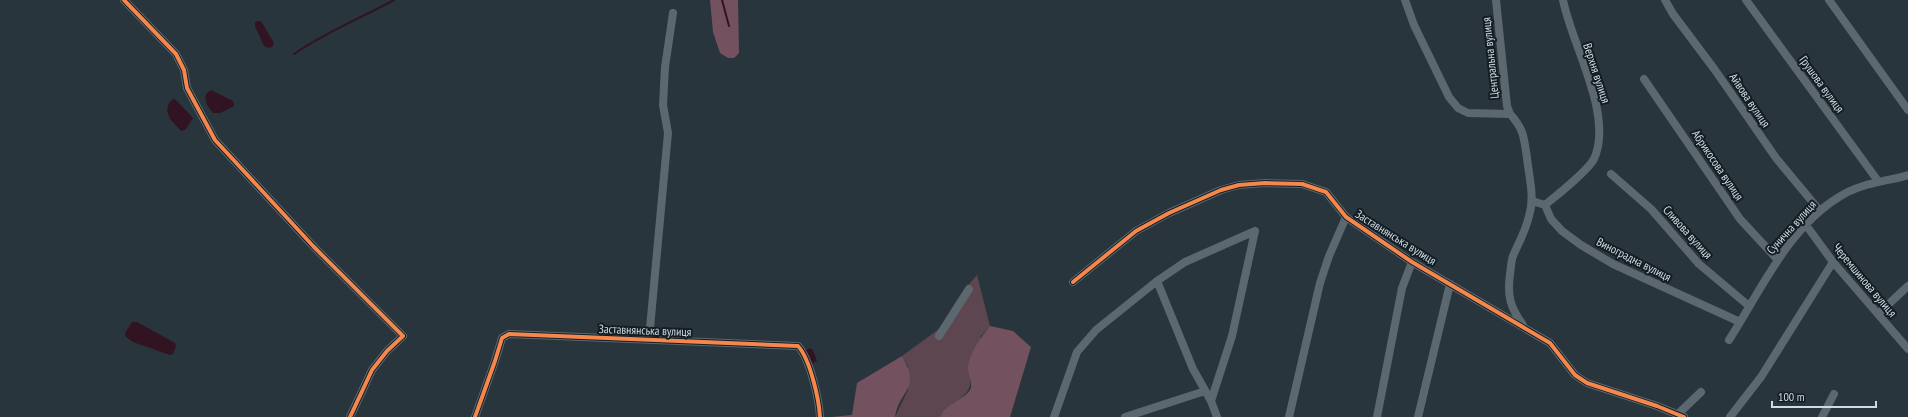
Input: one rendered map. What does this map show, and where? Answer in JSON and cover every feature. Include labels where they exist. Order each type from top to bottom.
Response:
[{"type":"street","points":[[124,0],[176,54],[184,70],[187,88],[215,140],[314,247],[403,336],[387,351],[372,370],[350,417]]},
{"type":"street","points":[[1405,0],[1414,26],[1449,97],[1458,108],[1468,113],[1510,114],[1519,124],[1525,137],[1532,201],[1525,228],[1512,257],[1509,284],[1509,298],[1513,311],[1525,327]]},
{"type":"street","name":"Центральна вулиця","points":[[1496,0],[1507,106],[1510,114]]},
{"type":"street","name":"Верхня вулиця","points":[[1545,205],[1569,186],[1594,159],[1598,136],[1598,112],[1594,94],[1575,44],[1563,0]]},
{"type":"street","name":"Айвова вулиця","points":[[1665,0],[1673,14],[1715,70],[1776,158],[1820,211]]},
{"type":"street","name":"Грушова вулиця","points":[[1746,0],[1878,181]]},
{"type":"street","points":[[1829,0],[1908,110]]},
{"type":"street","points":[[649,339],[668,133],[663,105],[665,67],[673,13]]},
{"type":"street","name":"Абрикосова вулиця","points":[[1644,79],[1740,219],[1777,259]]},
{"type":"street","name":"Сливова вулиця","points":[[1611,174],[1651,209],[1700,264],[1749,306]]},
{"type":"street","name":"Сунична вулиця","points":[[1729,340],[1777,259],[1820,211],[1838,197],[1856,188],[1878,181],[1908,175]]},
{"type":"street","name":"Заставнянська вулиця","points":[[1073,282],[1136,231],[1169,213],[1220,190],[1239,185],[1286,183],[1317,188],[1326,192],[1346,218],[1412,262],[1550,343],[1575,375],[1587,382],[1681,416]]},
{"type":"street","points":[[1532,201],[1545,205]]},
{"type":"street","name":"Виноградна вулиця","points":[[1545,205],[1551,219],[1562,231],[1581,245],[1613,264],[1740,322]]},
{"type":"street","points":[[1289,417],[1320,283],[1329,256],[1346,218]]},
{"type":"street","name":"Черемшинова вулиця","points":[[1806,225],[1833,262],[1908,349]]},
{"type":"street","points":[[1054,417],[1077,352],[1096,330],[1157,280],[1185,262],[1255,230],[1232,336],[1211,401]]},
{"type":"street","points":[[1377,417],[1402,288],[1412,262]]},
{"type":"street","points":[[1730,417],[1762,377],[1833,262]]},
{"type":"street","points":[[1157,280],[1192,369],[1211,401],[1217,417]]},
{"type":"street","points":[[1418,417],[1450,284]]},
{"type":"street","points":[[1878,314],[1908,286]]},
{"type":"street","points":[[939,336],[969,289]]},
{"type":"street","name":"Заставнянська вулиця","points":[[475,417],[500,343],[502,338],[506,335],[649,339],[798,346],[803,351],[808,364],[820,417]]},
{"type":"street","points":[[1125,417],[1205,391]]},
{"type":"street","points":[[1681,416],[1701,392]]},
{"type":"street","points":[[1822,417],[1834,394]]},
{"type":"shaded area","points":[[710,0],[738,0],[739,53],[734,58],[728,58],[720,53],[713,32]]},
{"type":"shaded area","points":[[261,21],[274,43],[272,47],[269,48],[264,46],[255,26],[255,22]]},
{"type":"shaded area","points":[[211,90],[233,101],[234,106],[220,113],[213,113],[206,102],[206,94]]},
{"type":"shaded area","points":[[173,99],[176,100],[193,118],[185,130],[181,131],[170,119],[167,110],[169,103]]},
{"type":"shaded area","points":[[977,275],[990,326],[981,336],[967,392],[947,408],[940,417],[895,417],[908,390],[908,366],[902,356],[939,329],[964,290]]},
{"type":"shaded area","points":[[132,322],[137,322],[175,343],[176,346],[173,354],[170,355],[133,342],[126,337],[125,333]]},
{"type":"shaded area","points":[[990,326],[1013,331],[1031,347],[1010,417],[940,417],[946,408],[969,392],[971,383],[968,369],[969,361],[983,334]]},
{"type":"shaded area","points":[[810,348],[813,350],[817,361],[811,364],[805,351]]},
{"type":"shaded area","points":[[902,356],[908,367],[910,383],[897,408],[895,417],[831,417],[852,415],[857,383]]},
{"type":"waterway","points":[[294,54],[331,32],[394,0]]},
{"type":"waterway","points":[[722,0],[729,26]]},
{"type":"cycle path","points":[[124,0],[176,54],[184,70],[187,88],[215,140],[314,247],[403,336],[387,351],[372,370],[350,417]]},
{"type":"cycle path","points":[[1073,282],[1136,231],[1169,213],[1221,190],[1239,185],[1265,183],[1302,184],[1326,192],[1346,217],[1412,262],[1550,343],[1575,375],[1587,383],[1657,406],[1684,417]]},
{"type":"cycle path","points":[[475,417],[502,338],[509,334],[798,346],[810,369],[816,390],[820,417]]}]
